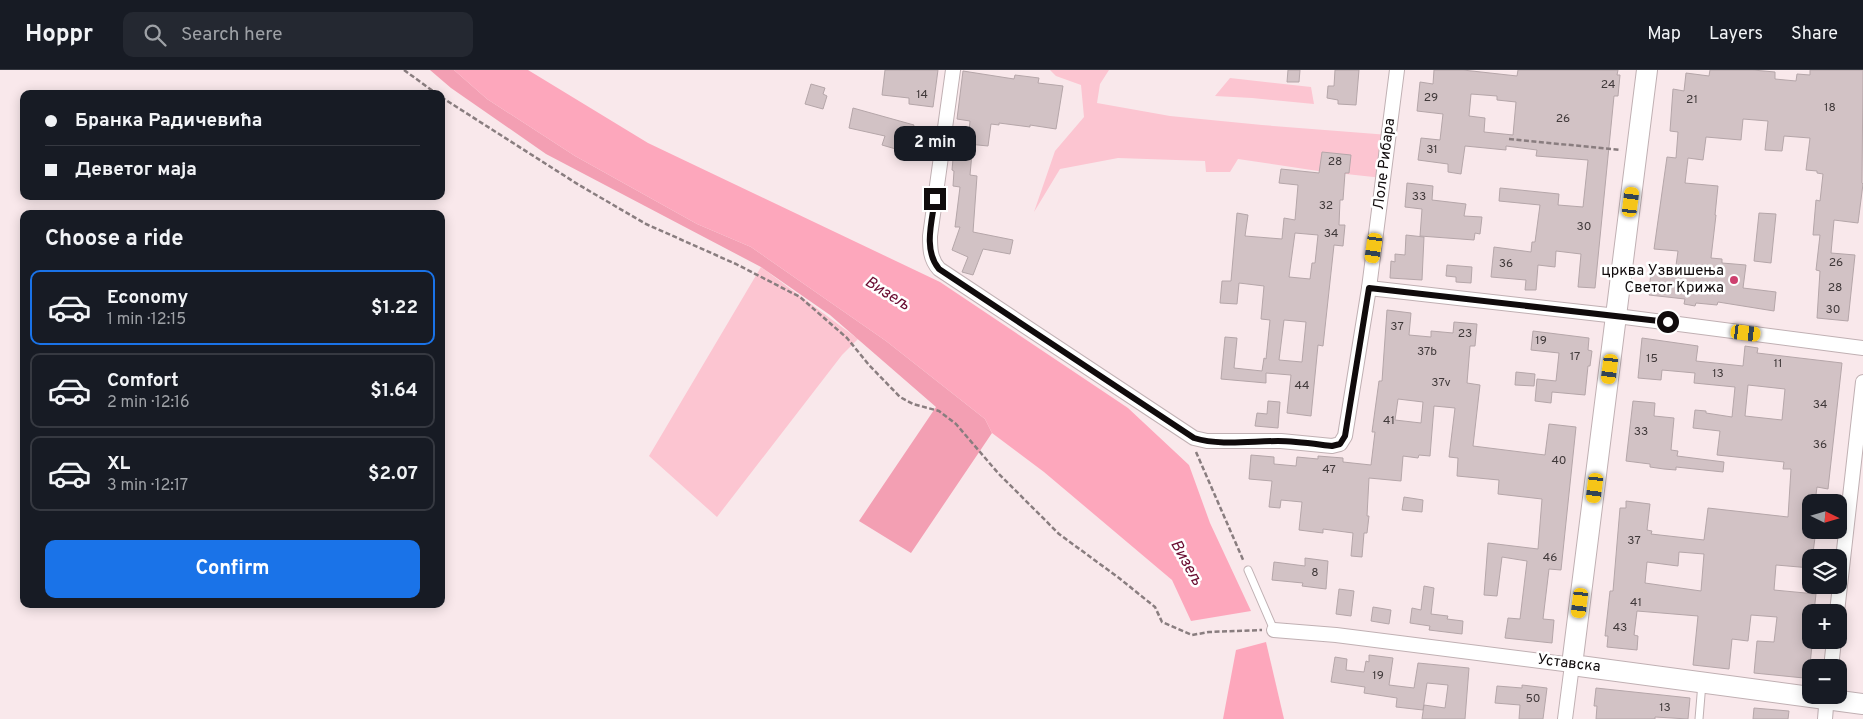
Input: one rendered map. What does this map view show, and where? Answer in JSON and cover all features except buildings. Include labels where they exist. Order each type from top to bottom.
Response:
[{"type":"street","points":[[953,70],[930,236],[930,247],[935,264],[950,276],[1194,438]]},
{"type":"street","name":"Лоле Рибара","points":[[1194,438],[1215,441],[1281,441],[1332,446],[1340,444],[1345,436],[1369,288],[1397,70]]},
{"type":"street","points":[[1565,719],[1647,70]]},
{"type":"street","points":[[1369,288],[1617,316],[1863,348]]},
{"type":"street","points":[[1838,604],[1863,382]]},
{"type":"street","name":"Уставска","points":[[1274,630],[1336,634],[1802,694]]},
{"type":"street","name":"Уставска","points":[[1847,701],[1863,704]]},
{"type":"street","points":[[1825,719],[1826,704]]},
{"type":"lane","points":[[1248,570],[1274,630]]},
{"type":"lane","points":[[1698,719],[1702,682]]},
{"type":"path","points":[[404,70],[432,90]]},
{"type":"path","points":[[445,100],[579,185],[646,224],[736,264],[800,297],[847,338],[900,397],[913,404],[939,411],[956,424],[998,473],[1059,534],[1155,607],[1162,622],[1192,635],[1239,630],[1274,630]]},
{"type":"path","points":[[1509,139],[1637,152]]},
{"type":"path","points":[[1194,438],[1193,445],[1203,471],[1248,570]]},
{"type":"shaded area","points":[[430,70],[454,70],[487,99],[575,156],[697,224],[751,247],[886,341],[985,419],[992,433],[911,553],[859,521],[936,407],[830,315],[761,267],[546,154],[451,88]]},
{"type":"shaded area","points":[[1050,70],[1109,70],[1100,84],[1097,103],[1170,116],[1389,135],[1383,178],[1318,171],[1238,159],[1230,172],[1206,172],[1205,161],[1118,158],[1060,169],[1034,212],[1055,151],[1084,117],[1081,85],[1056,76]]},
{"type":"shaded area","points":[[1230,78],[1311,87],[1314,104],[1215,96]]},
{"type":"shaded area","points":[[761,267],[858,339],[842,355],[717,517],[649,456]]},
{"type":"water","name":"Визељ","points":[[454,70],[528,70],[648,143],[940,282],[1128,408],[1189,465],[1210,523],[1251,611],[1191,621],[1172,580],[1044,472],[992,433],[985,419],[886,341],[751,247],[697,224],[575,156],[487,99]]},
{"type":"water","points":[[1266,642],[1284,719],[1223,719],[1236,650]]},
{"type":"place","name":"црква Узвишења Светог Крижа","points":[[1734,280]]},
{"type":"route","points":[[935,199],[930,247],[932,258],[939,269],[1147,408],[1194,438],[1201,440],[1223,442],[1281,441],[1332,446],[1340,444],[1345,436],[1369,288],[1668,322]]}]
